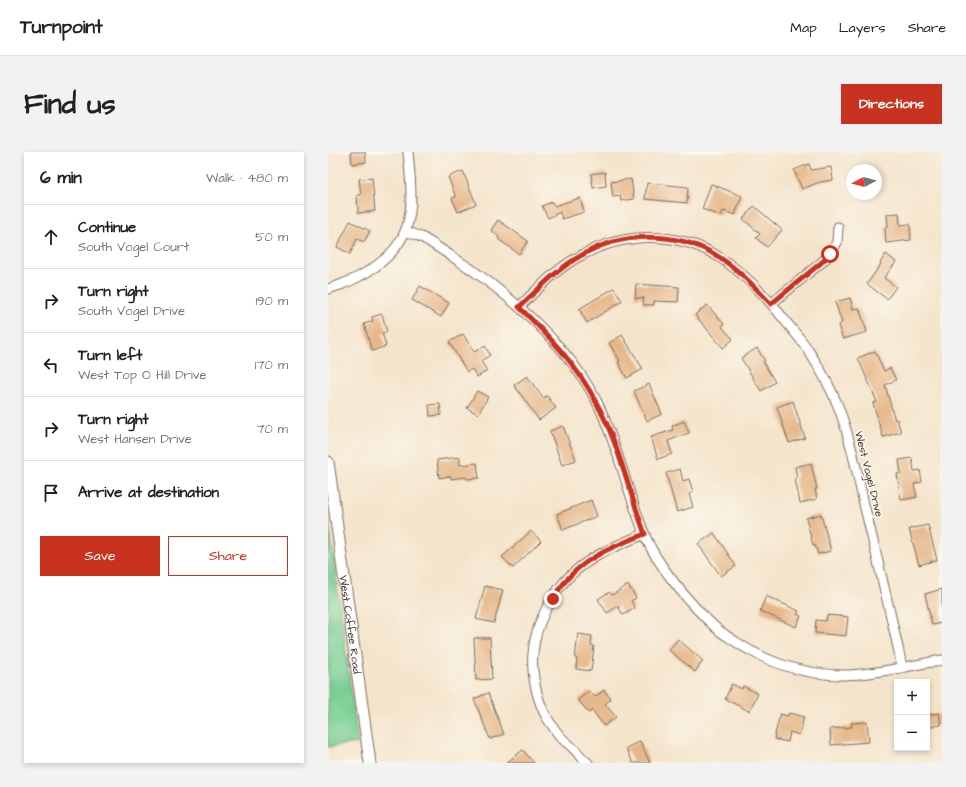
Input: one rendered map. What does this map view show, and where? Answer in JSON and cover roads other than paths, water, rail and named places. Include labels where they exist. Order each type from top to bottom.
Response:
[{"type":"street","points":[[328,289],[356,279],[389,255],[398,243],[408,225],[411,205],[408,152]]},
{"type":"street","points":[[771,304],[830,254],[836,242],[838,227]]},
{"type":"street","points":[[405,231],[424,238],[492,284],[510,298],[541,328],[567,357],[585,382],[608,426],[638,517],[658,559],[674,583],[691,603],[716,628],[750,651],[765,659],[806,672],[832,675],[874,673],[942,660]]},
{"type":"street","name":"West Vogel Drive","points":[[519,307],[554,274],[584,254],[604,245],[636,238],[663,237],[701,247],[714,254],[738,271],[751,283],[777,310],[807,348],[823,374],[838,408],[848,438],[858,477],[902,667]]},
{"type":"street","name":"West Coffee Road","points":[[328,462],[370,763]]},
{"type":"street","points":[[588,763],[559,735],[546,717],[540,702],[533,670],[533,653],[537,632],[544,613],[561,587],[572,574],[584,564],[614,547],[645,534]]}]
